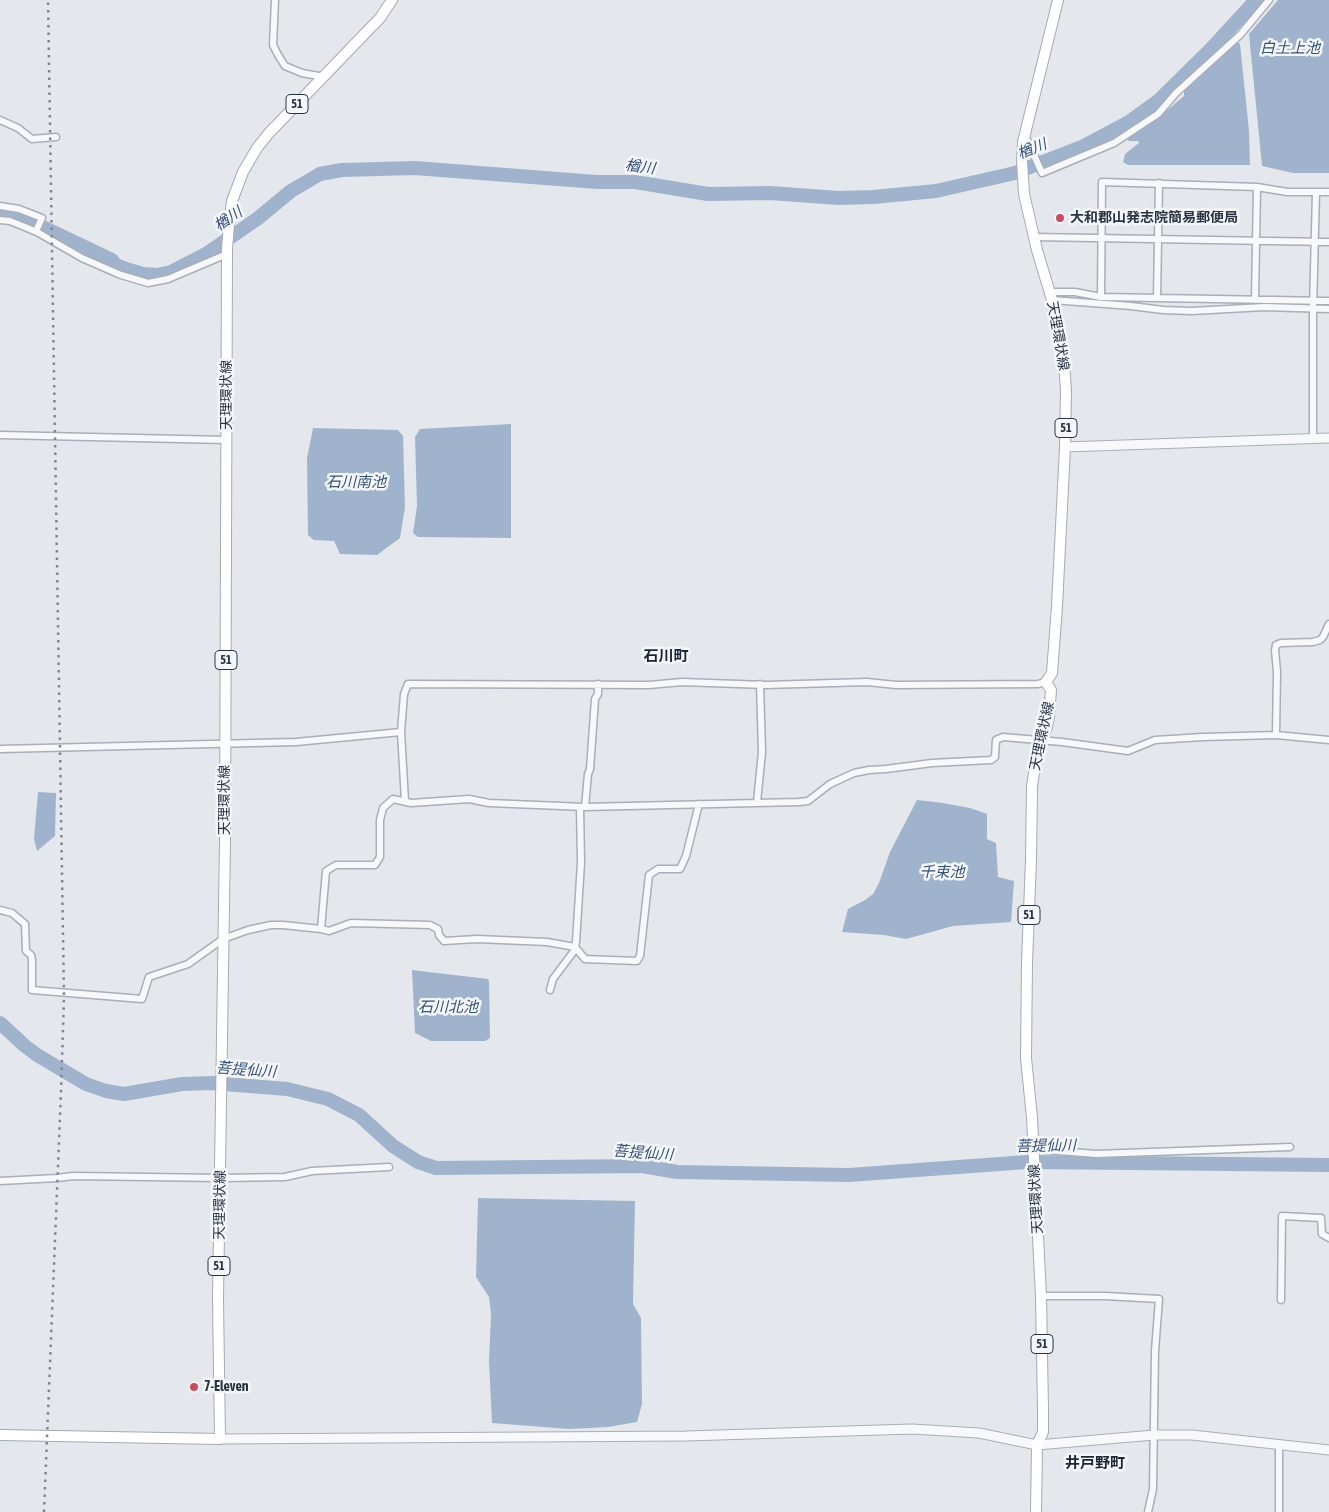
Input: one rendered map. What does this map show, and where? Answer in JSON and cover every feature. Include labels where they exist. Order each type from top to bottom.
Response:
[{"type":"main road","name":"天理環状線","points":[[220,1439],[218,1298],[226,674],[227,252],[229,224],[232,201],[243,172],[257,148],[269,133],[380,18],[392,0]]},
{"type":"main road","name":"天理環状線","points":[[1036,1512],[1037,1445],[1043,1432],[1034,1151],[1026,1058],[1027,962],[1031,878],[1032,786],[1038,748],[1048,722],[1051,690],[1046,682],[1052,673],[1066,447],[1066,390],[1064,363],[1051,296],[1024,194],[1022,162],[1025,135],[1058,0]]},
{"type":"main road","points":[[0,1435],[220,1439]]},
{"type":"street","points":[[275,0],[273,45],[278,55],[286,66],[302,74],[324,76]]},
{"type":"street","points":[[1025,135],[1042,173],[1114,143],[1158,114],[1176,93],[1240,35],[1269,0]]},
{"type":"street","points":[[0,120],[18,128],[32,140],[56,137]]},
{"type":"street","points":[[1101,297],[1102,182],[1257,187],[1287,192],[1329,192]]},
{"type":"street","points":[[1157,298],[1159,183]]},
{"type":"street","points":[[1255,300],[1257,187]]},
{"type":"street","points":[[1312,438],[1316,192]]},
{"type":"street","points":[[0,206],[19,209],[42,218],[36,231]]},
{"type":"street","points":[[0,220],[10,221],[36,231],[82,258],[121,275],[148,283],[168,279],[227,252]]},
{"type":"street","points":[[1034,237],[1329,242]]},
{"type":"street","points":[[1051,296],[1075,292],[1101,297],[1329,300]]},
{"type":"street","points":[[1051,296],[1163,310],[1192,311],[1264,307],[1329,309]]},
{"type":"street","points":[[0,435],[226,440]]},
{"type":"street","points":[[1066,447],[1329,438]]},
{"type":"street","points":[[1276,735],[1276,645],[1320,640],[1323,638],[1329,624]]},
{"type":"street","points":[[405,800],[401,732],[404,694],[408,684],[649,685],[682,682],[760,684],[867,682],[896,685],[1038,684],[1046,682]]},
{"type":"street","points":[[550,990],[553,979],[575,948],[582,807],[590,769],[595,699],[598,694],[598,684]]},
{"type":"street","points":[[757,802],[762,752],[760,684]]},
{"type":"street","points":[[0,749],[296,742],[401,732]]},
{"type":"street","points":[[321,929],[326,871],[336,865],[375,865],[380,857],[380,820],[383,808],[387,802],[393,799],[426,802],[469,799],[489,803],[582,807],[808,801],[830,784],[854,773],[932,763],[991,760],[995,757],[996,740],[1003,736],[1128,751],[1156,740],[1203,737],[1276,735],[1329,740]]},
{"type":"street","points":[[0,910],[12,913],[25,924],[26,951],[31,955],[32,960],[32,990],[142,999],[149,977],[188,964],[223,939],[248,930],[283,925],[329,931],[351,923],[430,925],[438,929],[438,935],[444,941],[519,940],[547,942],[575,948],[585,959],[636,961],[640,956],[649,875],[658,869],[680,869],[686,856],[699,804]]},
{"type":"street","points":[[1034,1151],[1096,1154],[1290,1147]]},
{"type":"street","points":[[0,1181],[73,1176],[285,1177],[312,1171],[389,1167]]},
{"type":"street","points":[[1281,1300],[1282,1216],[1322,1218],[1322,1234],[1329,1238]]},
{"type":"street","points":[[1040,1296],[1105,1296],[1159,1299],[1153,1489],[1148,1512]]},
{"type":"street","points":[[220,1439],[696,1436],[912,1429],[979,1433],[1037,1445],[1154,1435],[1192,1435],[1329,1450]]},
{"type":"street","points":[[1279,1444],[1279,1512]]},
{"type":"water","name":"白土上池","points":[[1278,0],[1329,0],[1329,173],[1293,173],[1262,166],[1249,34]]},
{"type":"water","name":"白土上池","points":[[1235,40],[1240,44],[1249,131],[1250,165],[1128,165],[1123,162],[1125,154],[1139,143],[1138,141],[1129,141],[1126,138],[1153,122],[1184,96],[1184,90]]},
{"type":"water","name":"石川南池","points":[[511,424],[511,538],[418,537],[413,533],[417,506],[415,437],[420,429]]},
{"type":"water","name":"石川南池","points":[[313,428],[398,430],[403,436],[405,507],[400,538],[377,555],[340,554],[334,541],[314,540],[308,535],[307,458]]},
{"type":"water","points":[[38,792],[56,793],[55,836],[37,851],[34,839]]},
{"type":"water","name":"千束池","points":[[917,800],[970,808],[987,814],[987,839],[996,843],[998,877],[1014,881],[1011,922],[953,926],[906,939],[884,935],[842,932],[848,909],[873,894],[890,852]]},
{"type":"water","name":"石川北池","points":[[412,970],[488,979],[490,1038],[485,1041],[431,1041],[415,1033]]},
{"type":"water","points":[[478,1198],[635,1201],[633,1304],[641,1318],[642,1404],[637,1422],[608,1427],[569,1429],[492,1423],[489,1361],[491,1314],[489,1297],[476,1277]]},
{"type":"waterway","name":"楢川","points":[[0,213],[24,218],[112,260],[116,265],[126,269],[143,274],[157,275],[171,272],[206,254],[257,219],[291,191],[320,174],[342,170],[415,168],[597,182],[635,182],[708,194],[770,193],[839,198],[936,191],[1015,173],[1084,146],[1129,122],[1158,101],[1210,50],[1256,0]]},
{"type":"waterway","name":"菩提仙川","points":[[0,1023],[37,1055],[86,1084],[106,1091],[124,1094],[182,1084],[212,1083],[287,1089],[328,1099],[359,1115],[393,1146],[418,1162],[436,1168],[642,1166],[677,1172],[849,1175],[1027,1162],[1329,1165]]},
{"type":"railway","points":[[44,1512],[64,997],[48,0]]},
{"type":"place","name":"大和郡山発志院簡易郵便局","points":[[1060,218]]},
{"type":"place","name":"7-Eleven","points":[[194,1387]]},
{"type":"district","name":"石川町","points":[[666,656]]},
{"type":"district","name":"井戸野町","points":[[1095,1463]]}]
